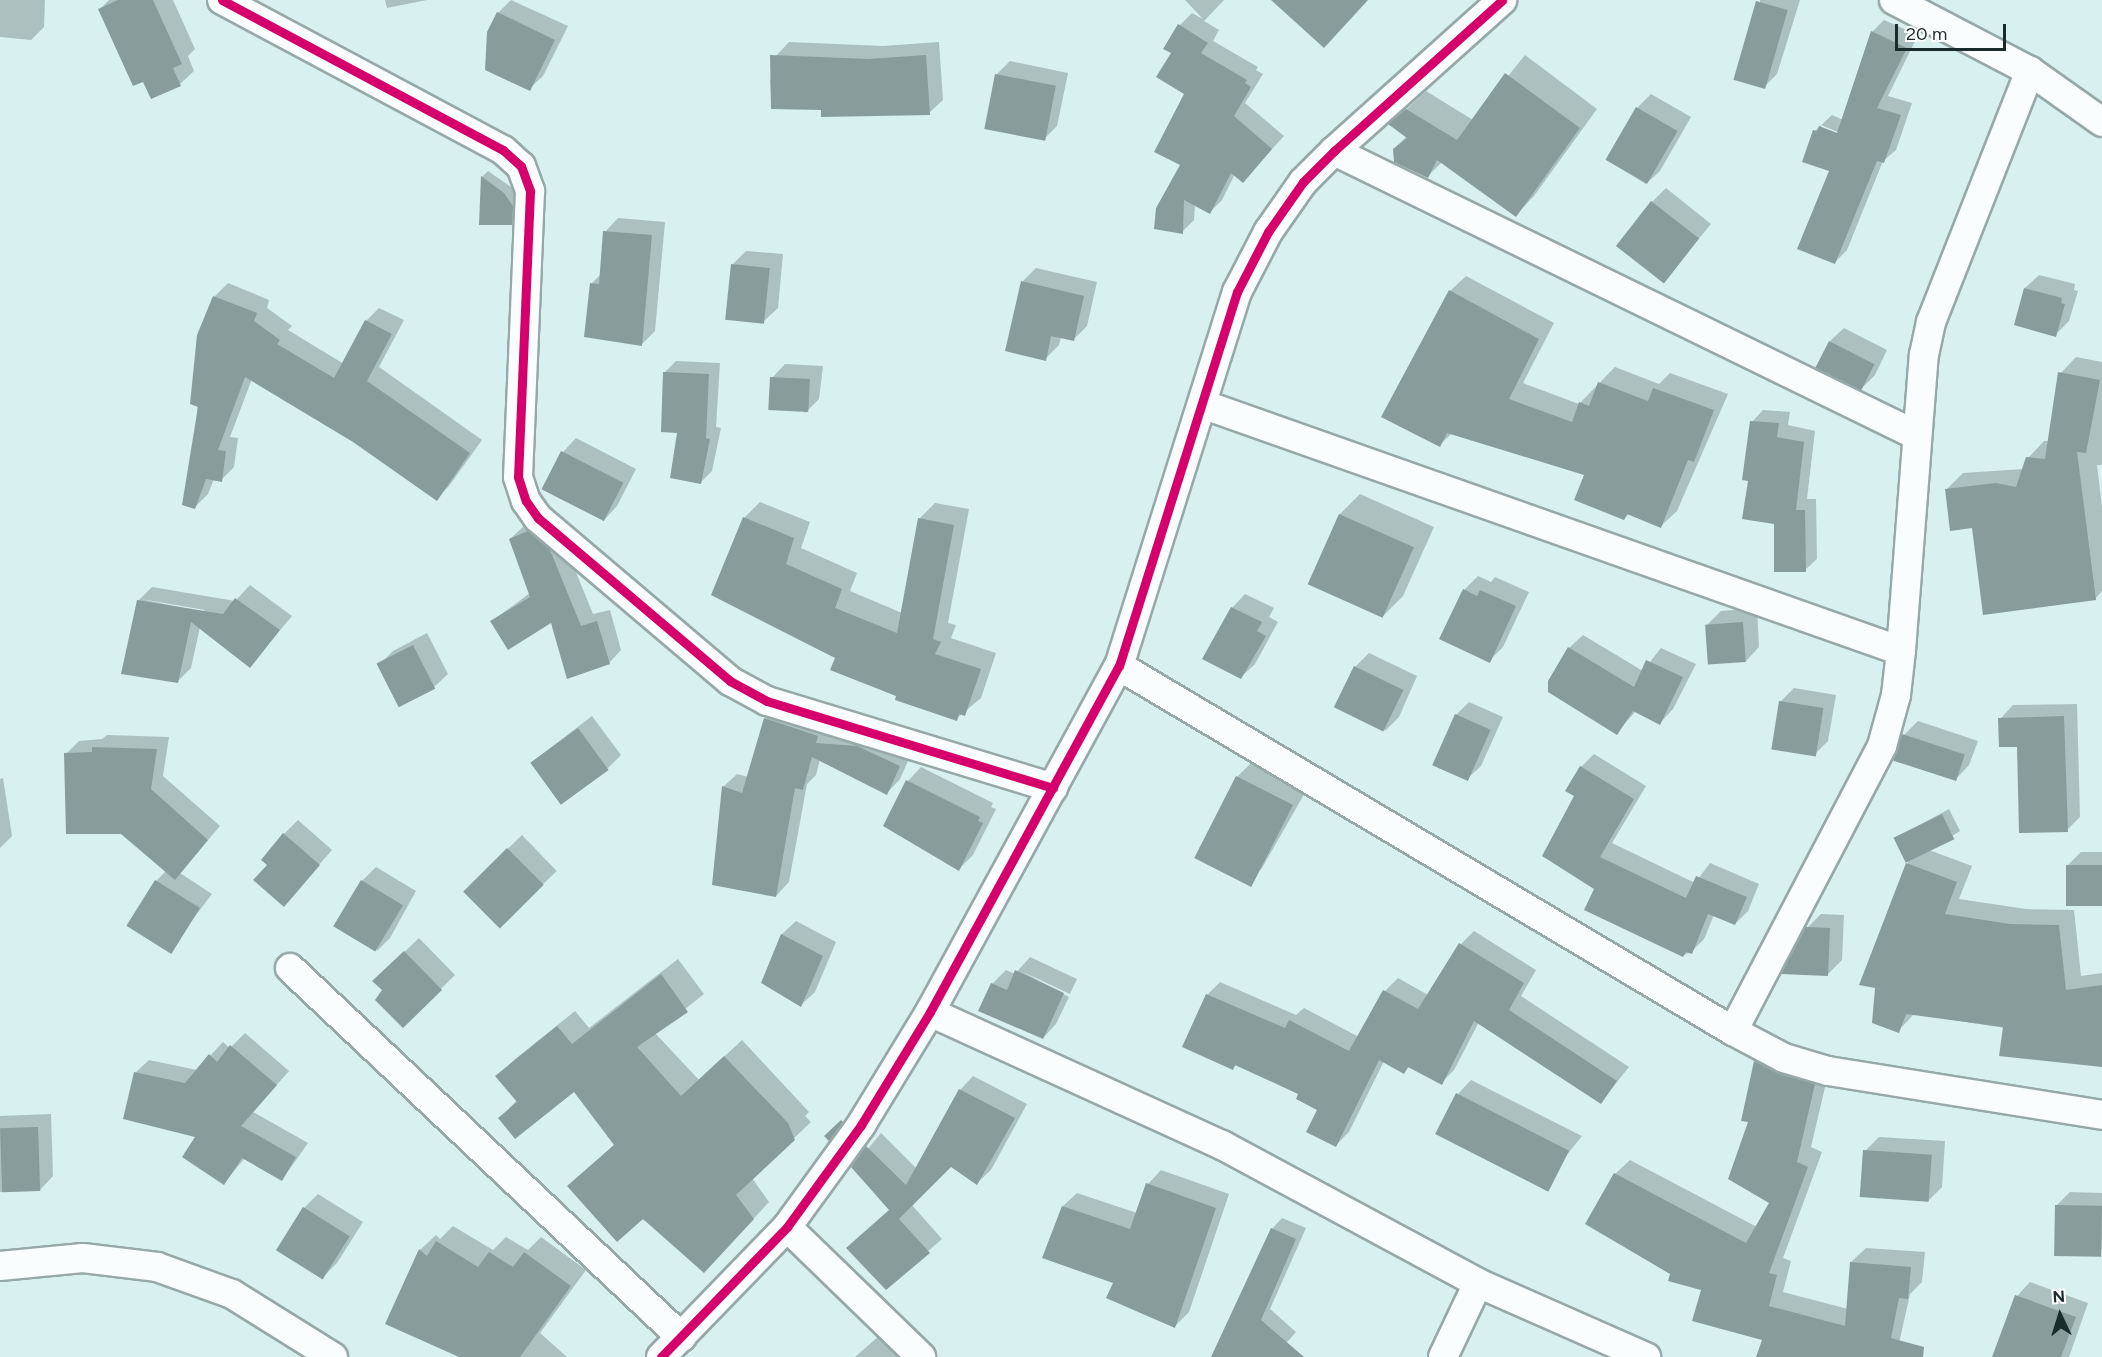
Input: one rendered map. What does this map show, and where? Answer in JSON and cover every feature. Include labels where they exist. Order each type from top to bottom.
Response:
[{"type":"street","points":[[222,0],[503,150],[521,166],[530,191],[519,477],[526,501],[538,518],[730,681],[767,701],[1053,788]]},
{"type":"street","points":[[661,1357],[787,1227],[861,1125],[930,1012],[1119,666],[1237,292],[1268,232],[1303,182],[1334,150],[1502,0]]},
{"type":"street","points":[[1894,0],[2030,71],[2100,116]]},
{"type":"street","points":[[1733,1031],[1882,746],[1896,695],[1919,390],[1931,322],[2030,71]]},
{"type":"street","points":[[1334,150],[1916,435]]},
{"type":"street","points":[[1202,404],[1901,651]]},
{"type":"street","points":[[1119,666],[1733,1031],[1784,1058],[1828,1071],[2102,1115]]},
{"type":"street","points":[[290,968],[681,1337]]},
{"type":"street","points":[[930,1012],[1222,1145],[1478,1283],[1646,1357]]},
{"type":"street","points":[[787,1227],[921,1357]]},
{"type":"street","points":[[0,1266],[83,1258],[157,1267],[232,1294],[333,1357]]},
{"type":"street","points":[[1443,1357],[1478,1283]]},
{"type":"building","points":[[118,0],[153,0],[182,64],[173,68],[181,86],[151,99],[143,82],[133,86],[98,9]]},
{"type":"building","points":[[1271,0],[1368,0],[1324,48]]},
{"type":"building","points":[[1756,1],[1788,10],[1765,89],[1733,80]]},
{"type":"building","points":[[497,12],[555,40],[530,91],[485,70],[487,32]]},
{"type":"building","points":[[1178,24],[1208,43],[1201,53],[1247,80],[1245,83],[1251,87],[1234,116],[1272,149],[1243,183],[1231,173],[1210,214],[1184,200],[1183,234],[1154,229],[1156,208],[1180,165],[1154,152],[1184,94],[1156,77],[1171,53],[1163,49]]},
{"type":"building","points":[[1871,31],[1907,48],[1877,108],[1901,115],[1884,163],[1877,161],[1835,264],[1797,249],[1829,171],[1802,162],[1813,130],[1817,131],[1819,126],[1837,133]]},
{"type":"building","points":[[770,55],[868,59],[926,55],[930,115],[821,117],[821,110],[771,109]]},
{"type":"building","points":[[1505,73],[1580,128],[1516,217],[1437,160],[1428,178],[1394,162],[1393,149],[1407,138],[1388,124],[1406,109],[1457,140]]},
{"type":"building","points":[[995,74],[1056,86],[1045,141],[984,129]]},
{"type":"building","points":[[1636,107],[1678,131],[1647,184],[1606,160]]},
{"type":"building","points":[[481,176],[504,193],[513,206],[512,225],[479,225]]},
{"type":"building","points":[[1651,201],[1699,239],[1664,283],[1616,246]]},
{"type":"building","points":[[603,231],[652,235],[642,346],[584,337],[590,283],[599,284]]},
{"type":"building","points":[[731,264],[770,268],[764,324],[725,320]]},
{"type":"building","points":[[1021,281],[1084,296],[1074,341],[1051,336],[1046,361],[1005,351]]},
{"type":"building","points":[[2024,288],[2062,298],[2061,303],[2065,304],[2056,337],[2014,325]]},
{"type":"building","points":[[1449,290],[1539,339],[1509,399],[1572,422],[1579,402],[1589,406],[1598,382],[1648,401],[1653,388],[1714,410],[1694,462],[1688,460],[1661,528],[1627,514],[1624,520],[1574,500],[1584,475],[1447,433],[1440,447],[1381,417]]},
{"type":"building","points":[[213,296],[257,313],[254,321],[280,340],[277,344],[334,378],[365,320],[392,334],[367,381],[470,453],[437,501],[353,442],[245,377],[218,450],[226,451],[222,482],[206,479],[195,509],[182,505],[198,407],[190,404],[197,335]]},
{"type":"building","points":[[1829,341],[1874,364],[1861,391],[1815,368]]},
{"type":"building","points":[[663,372],[709,374],[706,438],[710,439],[701,484],[670,478],[677,433],[661,432]]},
{"type":"building","points":[[2058,372],[2100,380],[2086,453],[2077,452],[2096,600],[1983,615],[1972,528],[1950,531],[1945,489],[1996,483],[2016,487],[2026,457],[2045,459]]},
{"type":"building","points":[[770,377],[810,379],[808,412],[768,410]]},
{"type":"building","points":[[1750,421],[1779,423],[1777,437],[1804,442],[1796,510],[1805,510],[1806,572],[1774,572],[1774,524],[1742,519],[1748,481],[1742,480]]},
{"type":"building","points":[[561,451],[623,483],[604,521],[541,489]]},
{"type":"building","points":[[1339,514],[1414,547],[1383,618],[1308,584]]},
{"type":"building","points":[[743,517],[794,538],[786,564],[842,589],[835,608],[897,633],[918,518],[954,525],[933,639],[941,642],[935,654],[981,669],[965,716],[959,714],[957,721],[895,700],[896,696],[830,670],[835,658],[711,595]]},
{"type":"building","points":[[528,531],[550,550],[581,626],[597,621],[610,664],[567,679],[551,623],[508,650],[490,621],[530,597],[509,539]]},
{"type":"building","points":[[1463,589],[1477,596],[1480,590],[1516,606],[1490,663],[1439,639]]},
{"type":"building","points":[[235,598],[280,630],[250,668],[191,622],[178,683],[121,674],[137,600],[223,614]]},
{"type":"building","points":[[1231,607],[1262,622],[1257,631],[1266,636],[1241,679],[1202,659]]},
{"type":"building","points":[[1743,622],[1746,662],[1708,665],[1705,625]]},
{"type":"building","points":[[413,645],[435,689],[399,707],[376,664]]},
{"type":"building","points":[[1568,647],[1634,687],[1646,660],[1683,677],[1660,725],[1633,711],[1617,735],[1548,692],[1548,681]]},
{"type":"building","points":[[1354,666],[1403,690],[1383,731],[1334,707]]},
{"type":"building","points":[[1779,701],[1823,708],[1816,756],[1771,749]]},
{"type":"building","points":[[1455,714],[1491,730],[1468,781],[1432,765]]},
{"type":"building","points":[[2064,716],[2068,832],[2019,833],[2017,747],[1999,747],[1998,718]]},
{"type":"building","points":[[764,718],[818,736],[816,743],[857,746],[900,766],[887,795],[812,757],[803,790],[795,788],[776,897],[712,885],[722,786],[742,793]]},
{"type":"building","points":[[578,728],[609,770],[561,805],[530,763]]},
{"type":"building","points":[[1902,734],[1965,754],[1956,781],[1893,761]]},
{"type":"building","points":[[92,747],[157,749],[151,789],[208,840],[175,880],[121,834],[66,834],[64,753],[92,752]]},
{"type":"building","points":[[1580,766],[1634,799],[1600,857],[1686,898],[1696,876],[1747,897],[1735,925],[1708,914],[1692,954],[1686,952],[1683,957],[1584,910],[1594,889],[1542,856],[1574,796],[1565,791]]},
{"type":"building","points":[[1236,776],[1293,805],[1251,887],[1194,858]]},
{"type":"building","points":[[906,780],[980,817],[978,821],[983,823],[959,871],[883,826]]},
{"type":"building","points":[[1942,814],[1954,839],[1906,863],[1893,838]]},
{"type":"building","points":[[283,833],[320,865],[284,907],[253,880],[267,865],[261,860]]},
{"type":"building","points":[[507,848],[544,885],[500,929],[463,892]]},
{"type":"building","points":[[1906,863],[1957,882],[1945,914],[2010,924],[2059,925],[2066,990],[2102,985],[2102,1067],[1999,1056],[2003,1027],[1906,1014],[1899,1033],[1872,1023],[1875,988],[1859,985]]},
{"type":"building","points":[[2066,865],[2102,865],[2102,906],[2066,906]]},
{"type":"building","points":[[155,880],[200,908],[171,954],[126,926]]},
{"type":"building","points":[[361,880],[403,905],[375,952],[333,926]]},
{"type":"building","points":[[1806,927],[1830,928],[1828,976],[1781,974]]},
{"type":"building","points":[[781,934],[823,956],[801,1007],[761,983]]},
{"type":"building","points":[[1459,943],[1524,983],[1509,1010],[1617,1081],[1601,1104],[1474,1021],[1442,1085],[1408,1067],[1404,1074],[1379,1060],[1336,1147],[1306,1132],[1317,1110],[1296,1099],[1298,1094],[1235,1065],[1233,1070],[1182,1047],[1206,994],[1285,1028],[1289,1020],[1349,1051],[1383,990],[1418,1009]]},
{"type":"building","points":[[404,951],[442,990],[403,1028],[375,1000],[382,990],[372,981]]},
{"type":"building","points":[[1015,970],[1064,993],[1043,1039],[978,1011],[991,983],[1007,990]]},
{"type":"building","points":[[661,974],[688,1012],[637,1047],[681,1096],[724,1056],[788,1123],[795,1140],[736,1195],[754,1219],[704,1273],[643,1219],[617,1242],[567,1186],[614,1145],[574,1092],[515,1139],[498,1118],[517,1102],[495,1076],[557,1026],[572,1044]]},
{"type":"building","points":[[230,1045],[277,1085],[241,1126],[296,1157],[282,1181],[242,1158],[224,1185],[182,1157],[195,1137],[123,1119],[134,1072],[185,1083],[209,1054],[217,1062]]},
{"type":"building","points":[[1754,1061],[1779,1074],[1815,1084],[1797,1162],[1808,1167],[1769,1273],[1777,1275],[1769,1306],[1845,1326],[1850,1262],[1911,1267],[1908,1299],[1899,1298],[1891,1338],[1924,1347],[1923,1357],[1756,1357],[1762,1340],[1692,1321],[1701,1290],[1668,1281],[1670,1274],[1585,1224],[1614,1173],[1746,1243],[1769,1203],[1728,1179],[1748,1122],[1741,1121]]},
{"type":"building","points":[[959,1089],[1015,1118],[977,1185],[951,1167],[899,1219],[930,1253],[886,1290],[846,1248],[889,1210],[851,1167],[866,1146],[906,1185]]},
{"type":"building","points":[[1456,1093],[1569,1151],[1548,1192],[1435,1134]]},
{"type":"building","points":[[841,1120],[843,1122],[829,1141],[824,1136]]},
{"type":"building","points":[[38,1127],[40,1191],[2,1192],[0,1128]]},
{"type":"building","points":[[1863,1150],[1932,1155],[1929,1202],[1860,1197]]},
{"type":"building","points":[[1146,1183],[1216,1208],[1175,1328],[1106,1298],[1113,1283],[1042,1258],[1062,1206],[1130,1229]]},
{"type":"building","points":[[2055,1205],[2102,1206],[2101,1257],[2054,1256]]},
{"type":"building","points":[[303,1207],[350,1236],[323,1279],[276,1250]]},
{"type":"building","points":[[1271,1228],[1296,1239],[1261,1320],[1304,1357],[1211,1357]]},
{"type":"building","points":[[436,1241],[478,1267],[489,1252],[513,1267],[524,1252],[571,1286],[520,1357],[459,1357],[385,1324],[419,1249],[427,1256]]},
{"type":"building","points":[[2015,1295],[2076,1317],[2061,1357],[1992,1357]]},
{"type":"cycle path","points":[[222,0],[503,150],[521,166],[530,191],[518,477],[526,501],[538,518],[730,681],[767,701],[1053,788]]},
{"type":"cycle path","points":[[661,1357],[787,1227],[861,1125],[930,1012],[1119,666],[1237,292],[1268,232],[1303,182],[1334,151],[1502,0]]}]
